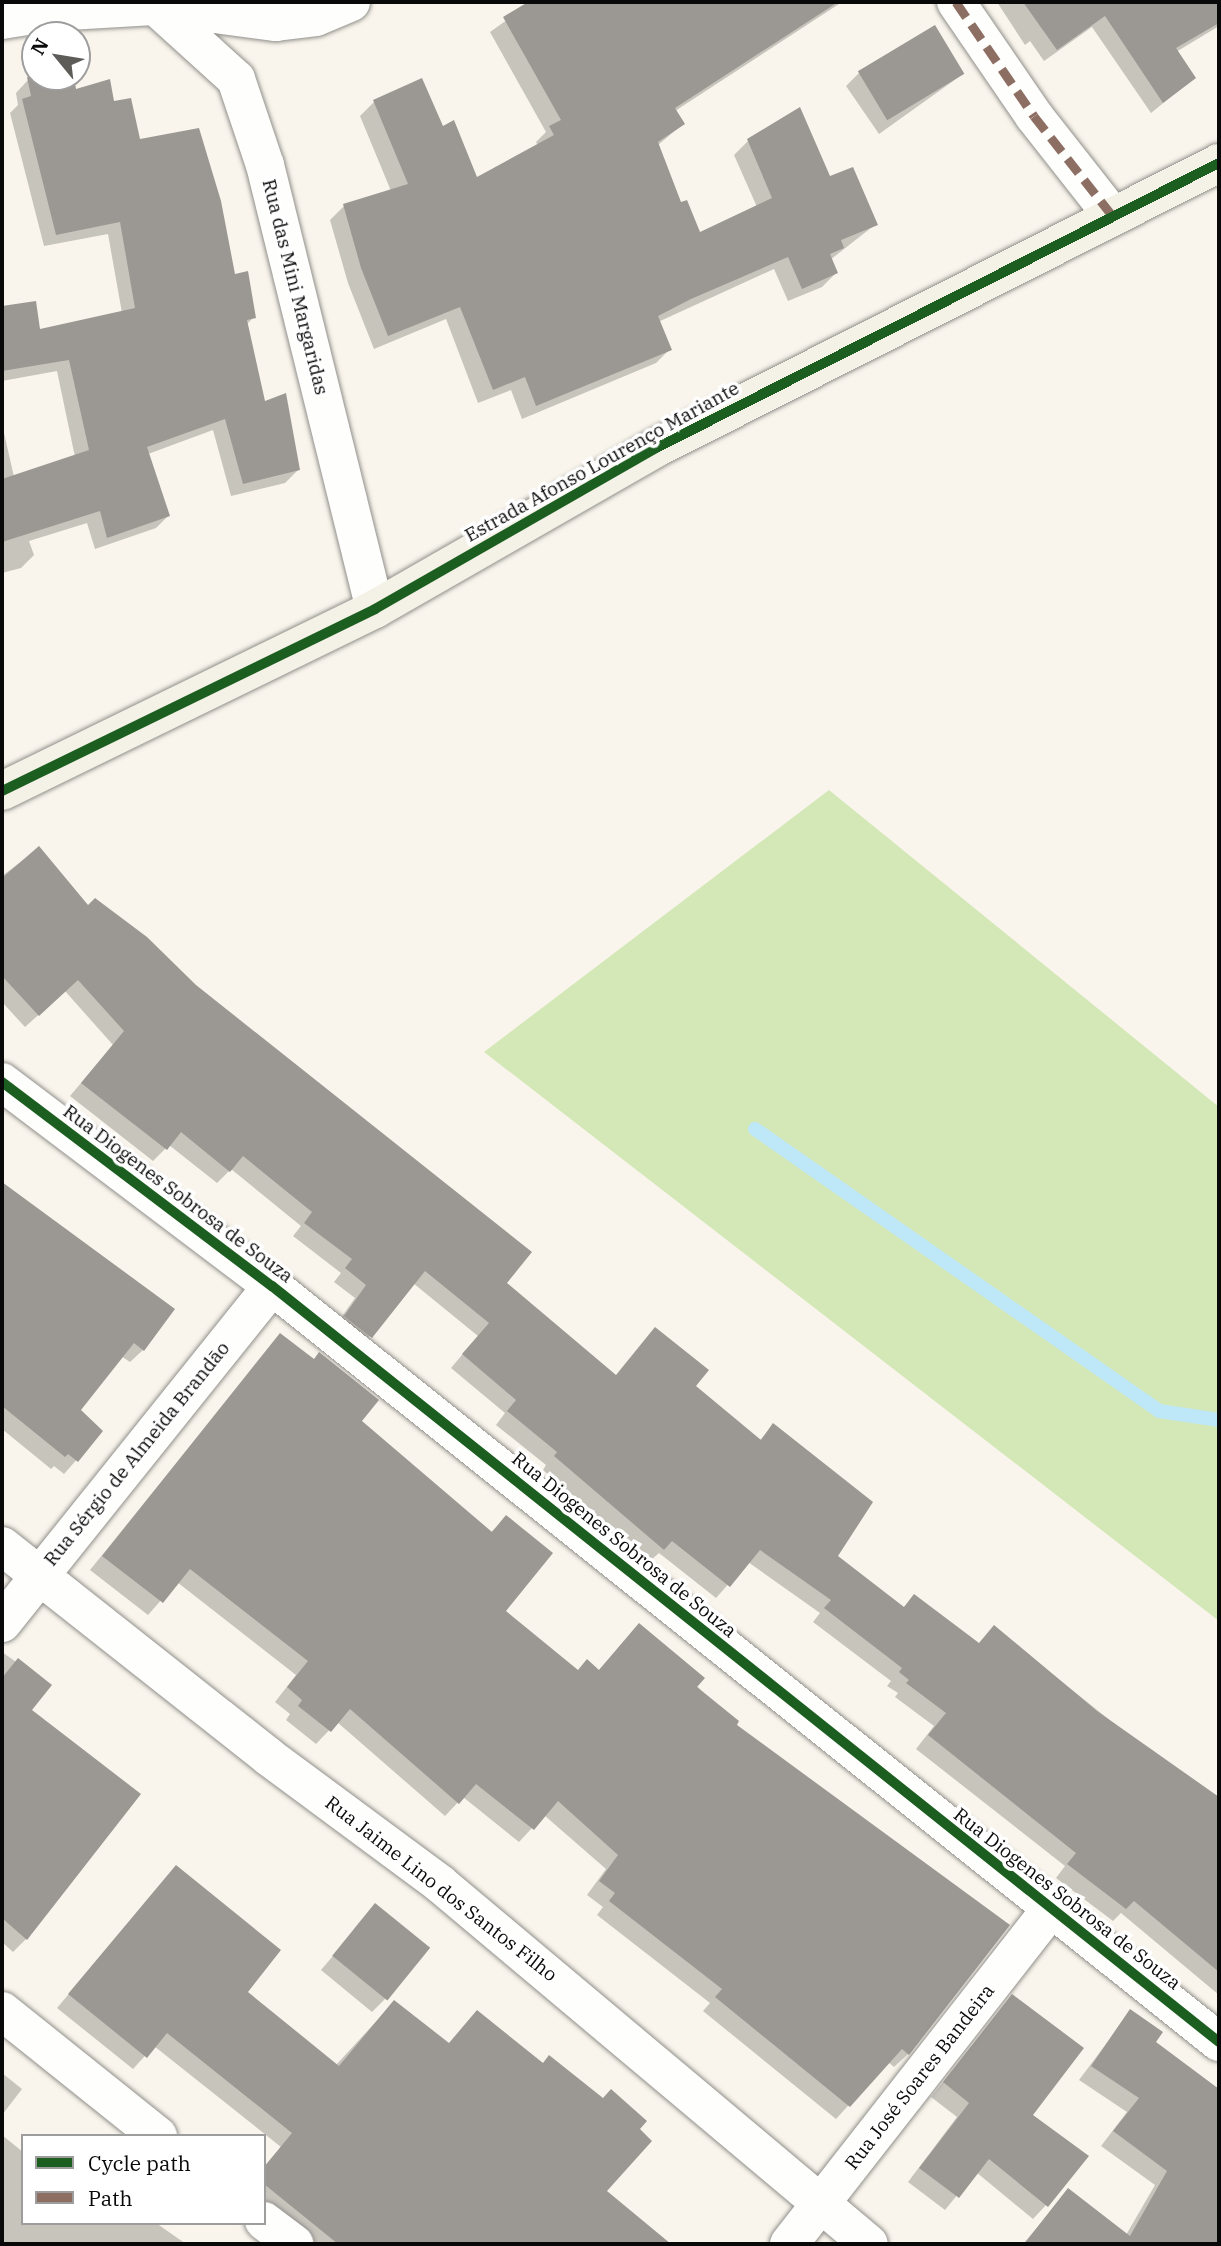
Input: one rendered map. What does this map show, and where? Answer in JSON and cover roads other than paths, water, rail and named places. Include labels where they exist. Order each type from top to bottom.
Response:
[{"type":"main road","name":"Estrada Afonso Lourenço Mariante","points":[[2,791],[375,609],[656,448],[1111,214],[1219,163]]},
{"type":"street","points":[[2,20],[51,12],[153,4],[275,22],[316,17],[351,2]]},
{"type":"street","points":[[956,2],[1034,116],[1111,214]]},
{"type":"street","name":"Rua das Mini Margaridas","points":[[153,4],[236,79],[265,165],[375,609]]},
{"type":"street","name":"Rua Diogenes Sobrosa de Souza","points":[[2,1082],[272,1286],[1219,2042]]},
{"type":"street","name":"Rua Sérgio de Almeida Brandão","points":[[2,1623],[272,1286]]},
{"type":"street","name":"Rua Jaime Lino dos Santos Filho","points":[[2,1546],[449,1891],[869,2244]]},
{"type":"street","name":"Rua José Soares Bandeira","points":[[789,2244],[1051,1909]]},
{"type":"street","points":[[2,2011],[156,2134]]},
{"type":"street","points":[[266,2223],[294,2244]]},
{"type":"waterway","points":[[755,1129],[1159,1411],[1219,1420]]}]
